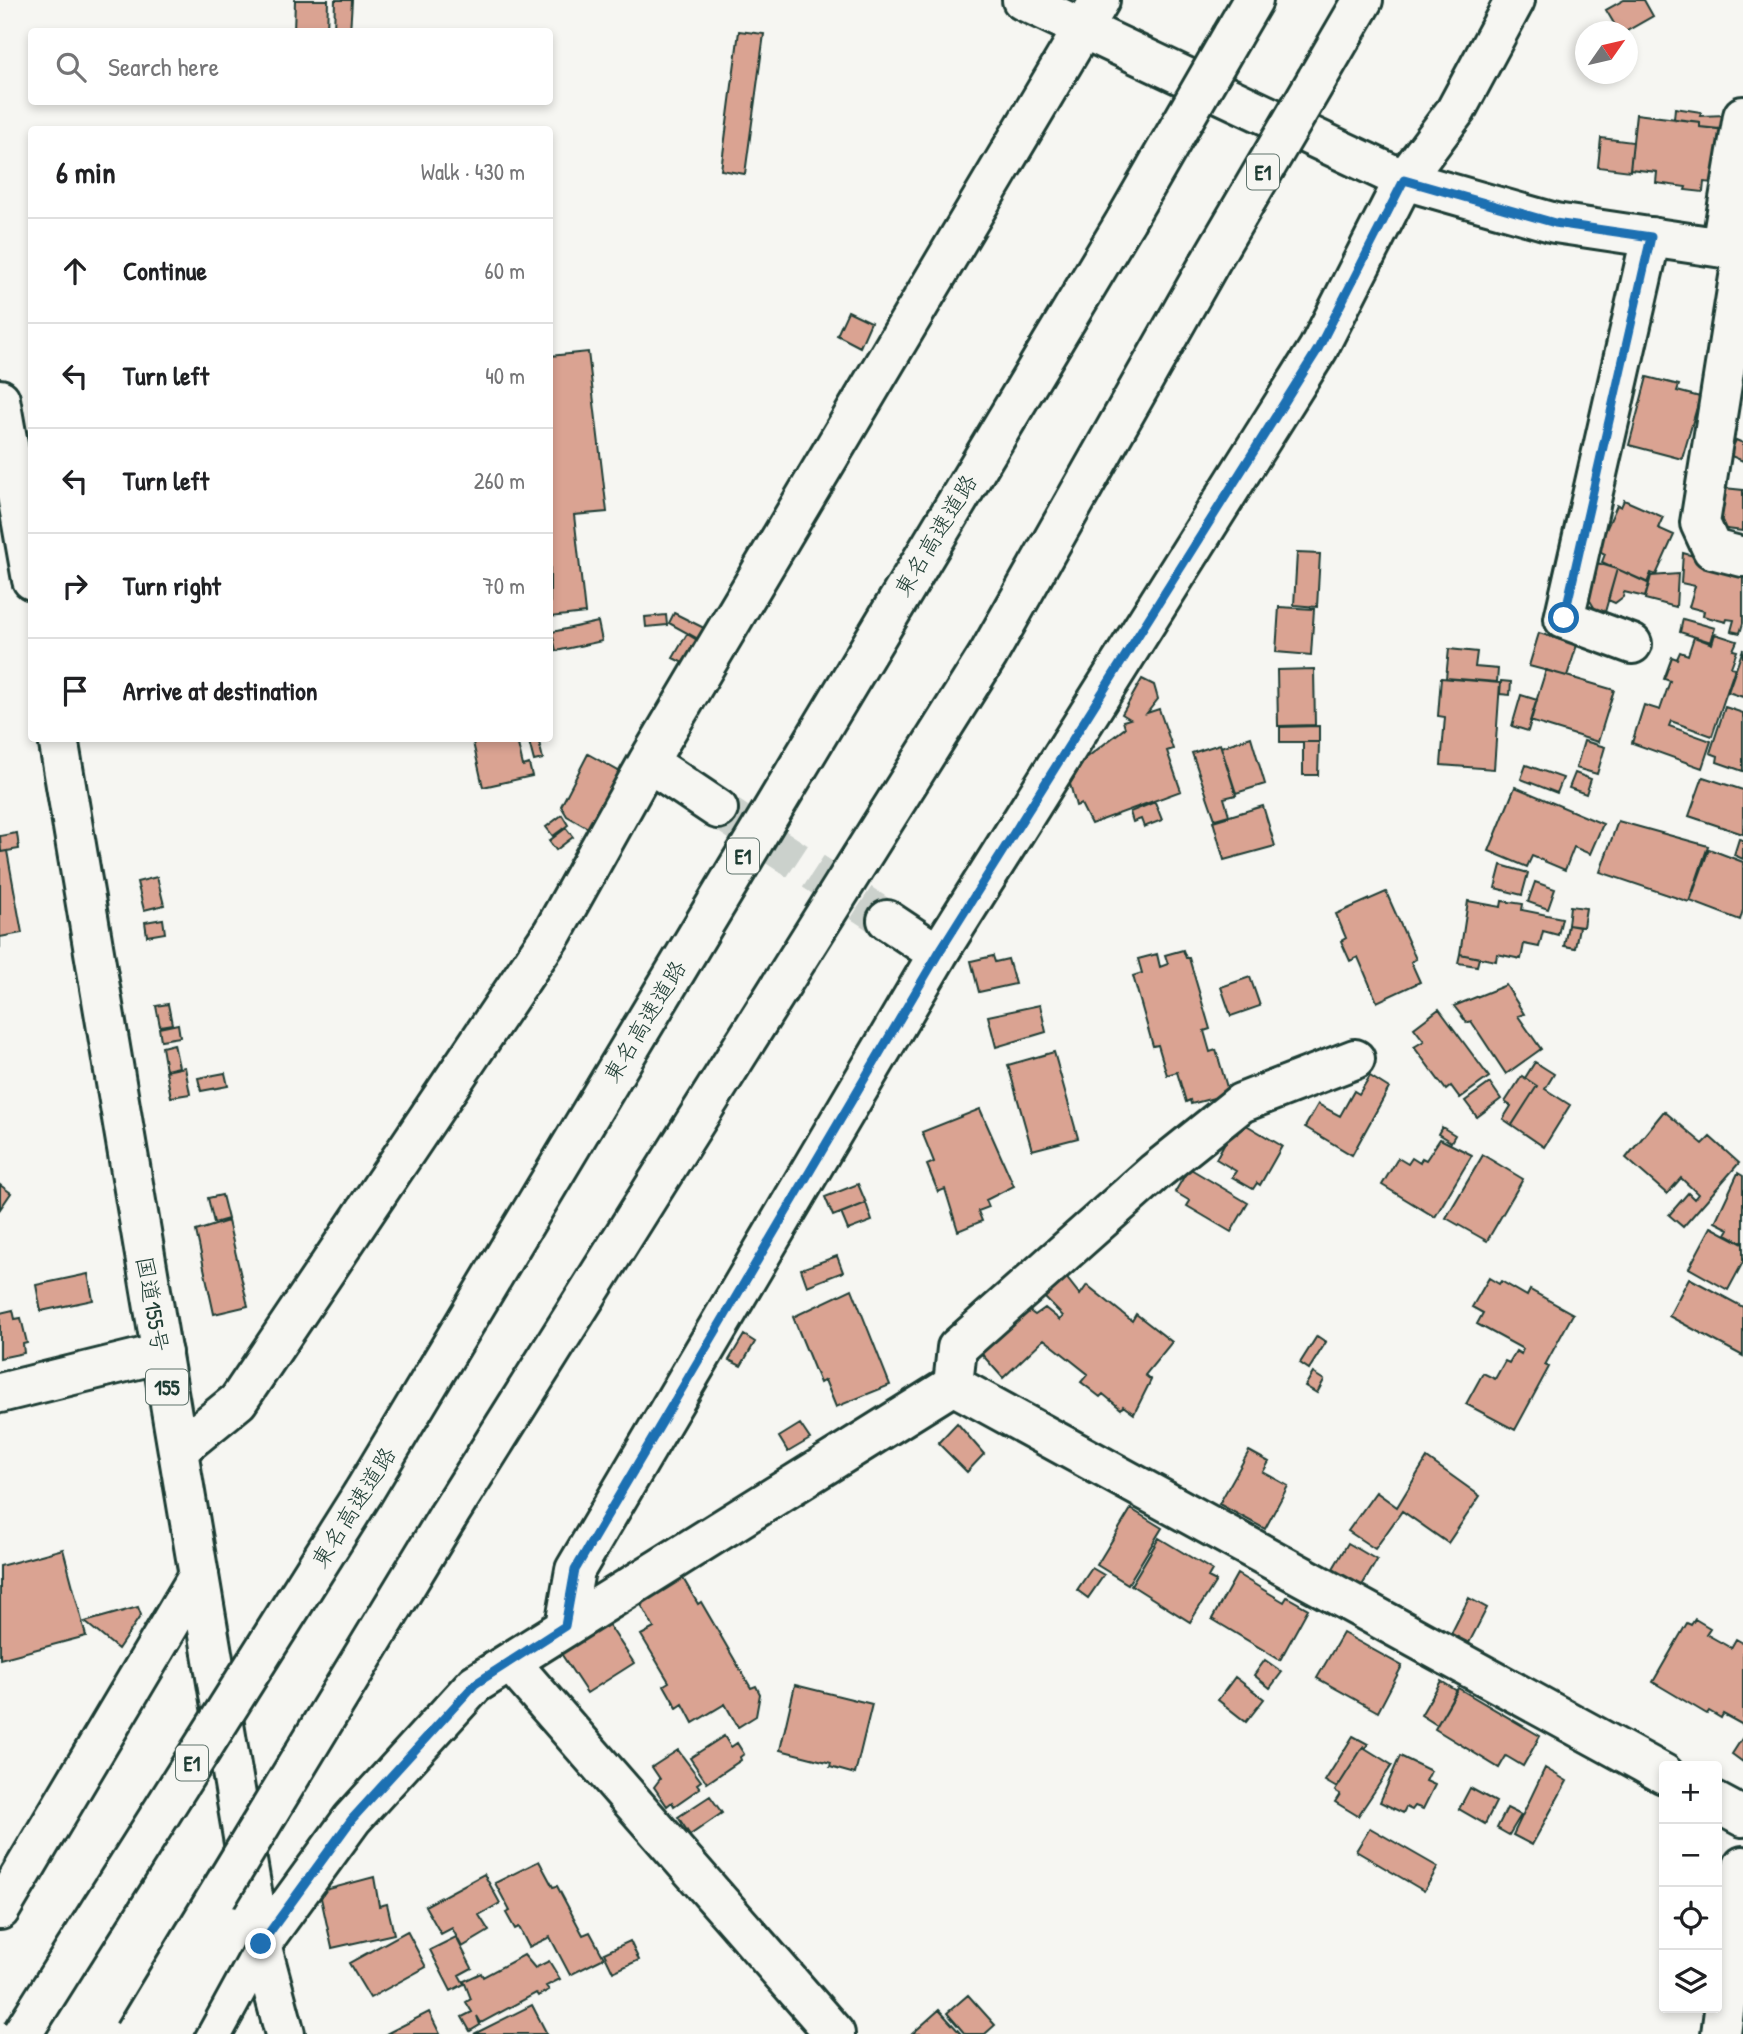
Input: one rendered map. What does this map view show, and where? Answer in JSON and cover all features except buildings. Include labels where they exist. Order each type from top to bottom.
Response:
[{"type":"main road","points":[[1023,0],[1091,15],[1404,180],[1555,223],[1736,250]]},
{"type":"main road","name":"東名高速道路","points":[[22,2034],[363,1493],[1126,220],[1253,0]]},
{"type":"main road","name":"E1","points":[[134,2034],[448,1516],[988,655],[1209,264],[1363,0]]},
{"type":"main road","points":[[565,1626],[575,1570],[938,954],[1318,349],[1404,180],[1456,110],[1515,0]]},
{"type":"main road","points":[[178,1450],[238,1401],[553,932],[648,762],[1091,15]]},
{"type":"main road","points":[[1743,116],[1736,250],[1700,523],[1712,549],[1743,557]]},
{"type":"main road","points":[[1632,644],[1564,618],[1651,237]]},
{"type":"main road","points":[[0,399],[7,487],[28,565]]},
{"type":"main road","name":"国道155号","points":[[59,742],[261,1944],[285,2034]]},
{"type":"main road","points":[[648,762],[718,809]]},
{"type":"main road","points":[[887,920],[938,954]]},
{"type":"main road","points":[[953,1385],[957,1348],[1155,1172],[1241,1103],[1354,1059]]},
{"type":"main road","points":[[0,1393],[162,1353]]},
{"type":"main road","points":[[212,2034],[261,1944],[352,1819],[475,1684],[953,1385]]},
{"type":"main road","points":[[953,1385],[1659,1771]]},
{"type":"main road","points":[[171,2034],[448,1516]]},
{"type":"main road","points":[[0,1910],[199,1575]]},
{"type":"main road","points":[[510,1662],[835,2034]]},
{"type":"main road","points":[[1721,2034],[1743,1866]]},
{"type":"tunnel","points":[[718,809],[887,920]]},
{"type":"route","points":[[261,1944],[352,1819],[475,1684],[565,1626],[575,1570],[938,954],[1318,349],[1404,180],[1555,223],[1651,237],[1564,618]]}]
